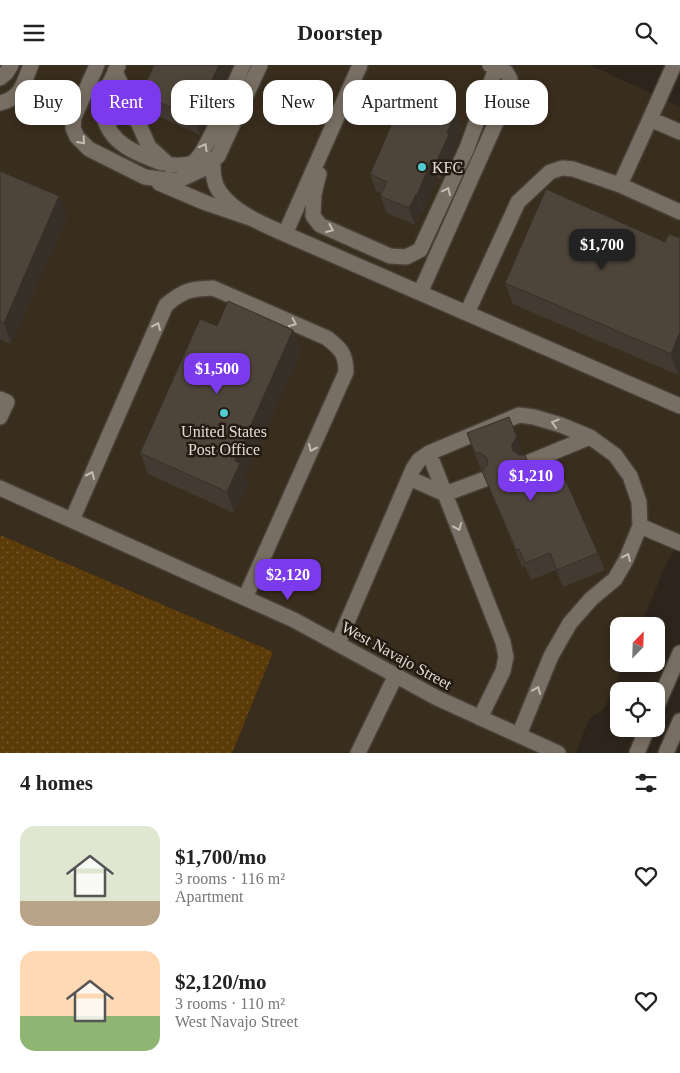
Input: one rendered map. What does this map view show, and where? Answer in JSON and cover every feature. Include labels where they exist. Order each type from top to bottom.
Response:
[{"type":"street","points":[[0,78],[11,65]]},
{"type":"street","points":[[0,103],[18,95],[31,65]]},
{"type":"street","points":[[97,65],[74,117],[73,128],[77,137],[89,149],[144,177],[206,203],[253,219]]},
{"type":"street","points":[[117,68],[103,100],[102,111],[108,130],[120,144],[142,155],[169,165],[181,165],[193,163],[204,149],[243,65]]},
{"type":"street","points":[[144,177],[177,181],[203,169],[213,161],[218,156],[260,65]]},
{"type":"street","points":[[285,235],[360,65]]},
{"type":"street","points":[[620,185],[674,65]]},
{"type":"street","points":[[327,138],[314,194],[313,215],[320,225],[390,256],[406,257],[420,250],[467,148],[493,66],[506,72],[510,79],[505,102],[420,293]]},
{"type":"street","points":[[117,68],[149,147],[169,165]]},
{"type":"street","points":[[650,119],[680,133]]},
{"type":"street","points":[[213,161],[214,178],[219,191],[235,208],[253,219],[285,235],[680,406]]},
{"type":"street","points":[[467,313],[518,202],[550,172],[562,168],[573,169],[620,185],[680,212]]},
{"type":"street","points":[[72,520],[166,305],[180,294],[195,289],[213,288],[327,338],[340,348],[346,359],[346,372],[245,598]]},
{"type":"street","points":[[0,399],[7,402],[0,417]]},
{"type":"street","points":[[338,643],[409,478],[419,460],[428,453],[519,415],[534,417],[561,425],[590,437],[615,455],[630,476],[639,502],[640,526],[626,561],[615,579],[591,599],[570,623],[551,656],[519,735]]},
{"type":"street","points":[[527,463],[590,437]]},
{"type":"street","points":[[428,453],[503,642],[506,657],[503,671],[480,718]]},
{"type":"street","points":[[409,478],[445,494],[485,479]]},
{"type":"street","name":"West Navajo Street","points":[[0,488],[294,620],[437,698],[558,753]]},
{"type":"street","points":[[640,526],[680,543]]},
{"type":"street","points":[[665,687],[680,653]]},
{"type":"street","points":[[358,753],[396,675]]},
{"type":"street","points":[[666,753],[680,721]]},
{"type":"street","points":[[637,753],[644,737]]},
{"type":"shaded area","points":[[0,65],[590,65],[680,107],[680,540],[664,569],[644,617],[610,617],[610,673],[620,673],[616,682],[610,682],[610,696],[604,709],[589,719],[576,753],[0,753]]},
{"type":"shaded area","points":[[0,535],[273,652],[232,753],[0,753]]},
{"type":"building","points":[[154,65],[219,65],[212,80],[171,80],[171,108],[161,103],[161,80],[147,80]]},
{"type":"building","points":[[391,125],[450,125],[447,133],[449,134],[436,163],[431,161],[417,195],[409,208],[380,196],[387,182],[370,174]]},
{"type":"building","points":[[0,171],[59,196],[4,323],[0,321]]},
{"type":"building","points":[[546,189],[665,242],[669,234],[680,238],[680,332],[671,354],[505,283]]},
{"type":"building","name":"United States Post Office","points":[[228,301],[293,330],[235,461],[240,463],[227,492],[140,453],[200,319],[217,326]]},
{"type":"building","points":[[509,417],[517,437],[512,444],[512,450],[519,455],[525,455],[540,490],[565,479],[598,553],[557,570],[550,553],[525,563],[519,549],[516,550],[482,471],[488,464],[487,458],[481,453],[475,453],[467,433]]},
{"type":"place","name":"KFC","points":[[422,167]]},
{"type":"place","name":"United States Post Office","points":[[224,413]]}]
